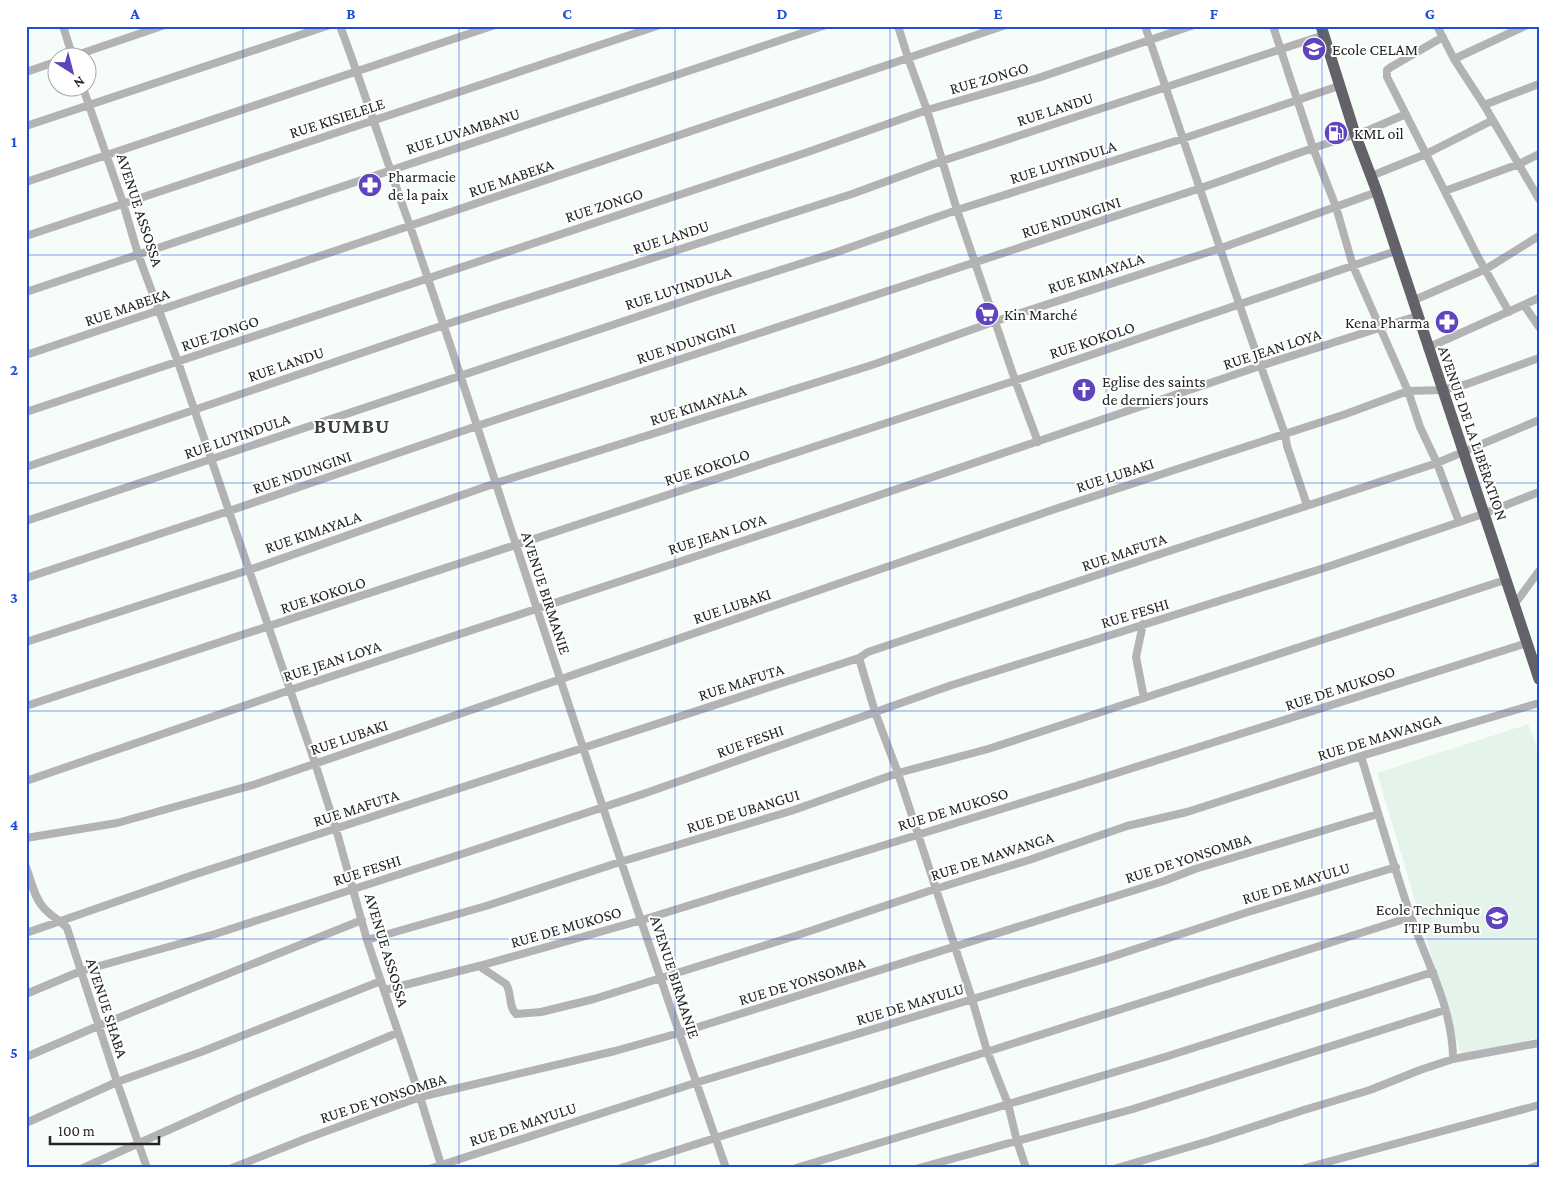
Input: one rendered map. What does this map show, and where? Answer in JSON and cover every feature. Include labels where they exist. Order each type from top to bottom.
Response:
[{"type":"highway","name":"AVENUE DE LA LIBÉRATION","points":[[1322,31],[1539,679]]},
{"type":"street","points":[[63,26],[69,48]]},
{"type":"street","points":[[97,48],[162,26]]},
{"type":"street","points":[[26,126],[327,26]]},
{"type":"street","name":"AVENUE BIRMANIE","points":[[340,26],[444,325],[620,862],[642,920],[695,1083],[726,1168]]},
{"type":"street","points":[[26,182],[492,26]]},
{"type":"street","name":"RUE KISIELELE","points":[[26,236],[657,26]]},
{"type":"street","name":"RUE LUVAMBANU","points":[[26,292],[823,26]]},
{"type":"street","points":[[898,26],[928,110],[957,210],[1038,442]]},
{"type":"street","name":"RUE MABEKA","points":[[26,355],[1004,26]]},
{"type":"street","points":[[1145,26],[1182,139],[1201,188],[1239,306],[1285,434],[1287,446],[1307,505]]},
{"type":"street","name":"RUE ZONGO","points":[[26,412],[805,153],[928,110],[1038,78],[1191,26]]},
{"type":"street","points":[[1273,26],[1296,101],[1336,207],[1353,266],[1408,391],[1420,427],[1437,463],[1459,522]]},
{"type":"street","points":[[1437,26],[1454,59],[1484,105],[1539,200]]},
{"type":"street","points":[[1454,59],[1525,26]]},
{"type":"street","name":"RUE LANDU","points":[[26,467],[444,325],[852,194],[942,161],[1280,50],[1322,31]]},
{"type":"street","points":[[1443,37],[1387,70],[1387,77],[1478,257],[1509,312]]},
{"type":"street","points":[[26,72],[48,64]]},
{"type":"street","points":[[1484,105],[1539,84]]},
{"type":"street","name":"RUE LUYINDULA","points":[[26,521],[460,375],[834,253],[957,210],[1182,139],[1339,86]]},
{"type":"street","name":"AVENUE ASSOSSA","points":[[88,98],[138,254],[178,362],[315,763],[354,888],[367,940],[385,990],[441,1166]]},
{"type":"street","name":"RUE NDUNGINI","points":[[26,578],[477,426],[1201,188],[1406,114]]},
{"type":"street","points":[[1371,176],[1426,154],[1493,120]]},
{"type":"street","points":[[1445,191],[1519,164],[1539,154]]},
{"type":"street","name":"RUE KIMAYALA","points":[[26,642],[249,570],[496,483],[872,365],[996,321],[1221,248],[1377,192]]},
{"type":"street","points":[[1412,301],[1486,269],[1539,236]]},
{"type":"street","name":"RUE KOKOLO","points":[[26,706],[1239,306],[1396,251]]},
{"type":"street","points":[[1427,348],[1539,298]]},
{"type":"street","points":[[1524,305],[1539,328]]},
{"type":"street","name":"RUE JEAN LOYA","points":[[26,780],[1260,366],[1417,316]]},
{"type":"street","name":"RUE LUBAKI","points":[[26,838],[117,823],[256,784],[1061,508],[1344,415],[1408,391],[1442,390],[1467,384],[1539,358]]},
{"type":"street","name":"RUE MAFUTA","points":[[26,933],[193,875],[859,658],[868,652],[1437,463],[1539,420]]},
{"type":"street","name":"RUE FESHI","points":[[26,994],[81,971],[215,934],[644,794],[952,685],[1327,567],[1483,514],[1539,492]]},
{"type":"street","points":[[1514,605],[1539,571]]},
{"type":"street","points":[[1146,623],[1136,657],[1144,698],[1506,580]]},
{"type":"street","name":"RUE DE MUKOSO","points":[[385,990],[479,966],[642,920],[1527,643]]},
{"type":"street","points":[[859,658],[875,712],[898,774],[972,999],[987,1051],[1008,1104],[1026,1168]]},
{"type":"street","name":"RUE DE UBANGUI","points":[[367,940],[486,906],[620,862],[791,811],[898,774],[988,749],[1144,698]]},
{"type":"street","name":"RUE DE MAWANGA","points":[[479,966],[509,987],[513,1011],[520,1014],[541,1012],[594,999],[1029,860],[1127,826],[1187,812],[1361,756],[1539,703]]},
{"type":"street","points":[[1361,756],[1412,917],[1445,1010],[1453,1048],[1453,1059]]},
{"type":"street","name":"RUE DE YONSOMBA","points":[[232,1168],[420,1097],[615,1051],[679,1033],[1213,864],[1378,814]]},
{"type":"street","name":"AVENUE SHABA","points":[[26,867],[39,901],[49,913],[61,921],[67,928],[98,1026],[147,1168]]},
{"type":"street","name":"RUE DE MAYULU","points":[[432,1168],[695,1083],[1105,959],[1248,912],[1396,867]]},
{"type":"street","points":[[621,1168],[1412,917]]},
{"type":"street","points":[[26,1057],[98,1026],[362,920]]},
{"type":"street","points":[[796,1168],[1168,1056],[1433,972]]},
{"type":"street","points":[[26,1123],[117,1082],[201,1052],[381,981]]},
{"type":"street","points":[[919,1168],[1133,1109],[1445,1010]]},
{"type":"street","points":[[84,1168],[138,1142],[398,1032]]},
{"type":"street","points":[[1117,1168],[1370,1090],[1453,1059],[1539,1043]]},
{"type":"street","points":[[1305,1168],[1539,1105]]},
{"type":"street","points":[[1530,1168],[1539,1165]]},
{"type":"shaded area","points":[[1528,724],[1539,752],[1539,1038],[1461,1054],[1377,773]]},
{"type":"place","name":"Ecole CELAM","points":[[1314,49]]},
{"type":"place","name":"KML oil","points":[[1336,133]]},
{"type":"place","name":"Pharmacie de la paix","points":[[370,185]]},
{"type":"place","name":"Kin Marché","points":[[987,314]]},
{"type":"place","name":"Kena Pharma","points":[[1447,322]]},
{"type":"place","name":"Eglise des saints de derniers jours","points":[[1084,390]]},
{"type":"place","name":"Ecole Technique ITIP Bumbu","points":[[1497,918]]},
{"type":"district","name":"BUMBU","points":[[352,426]]}]
